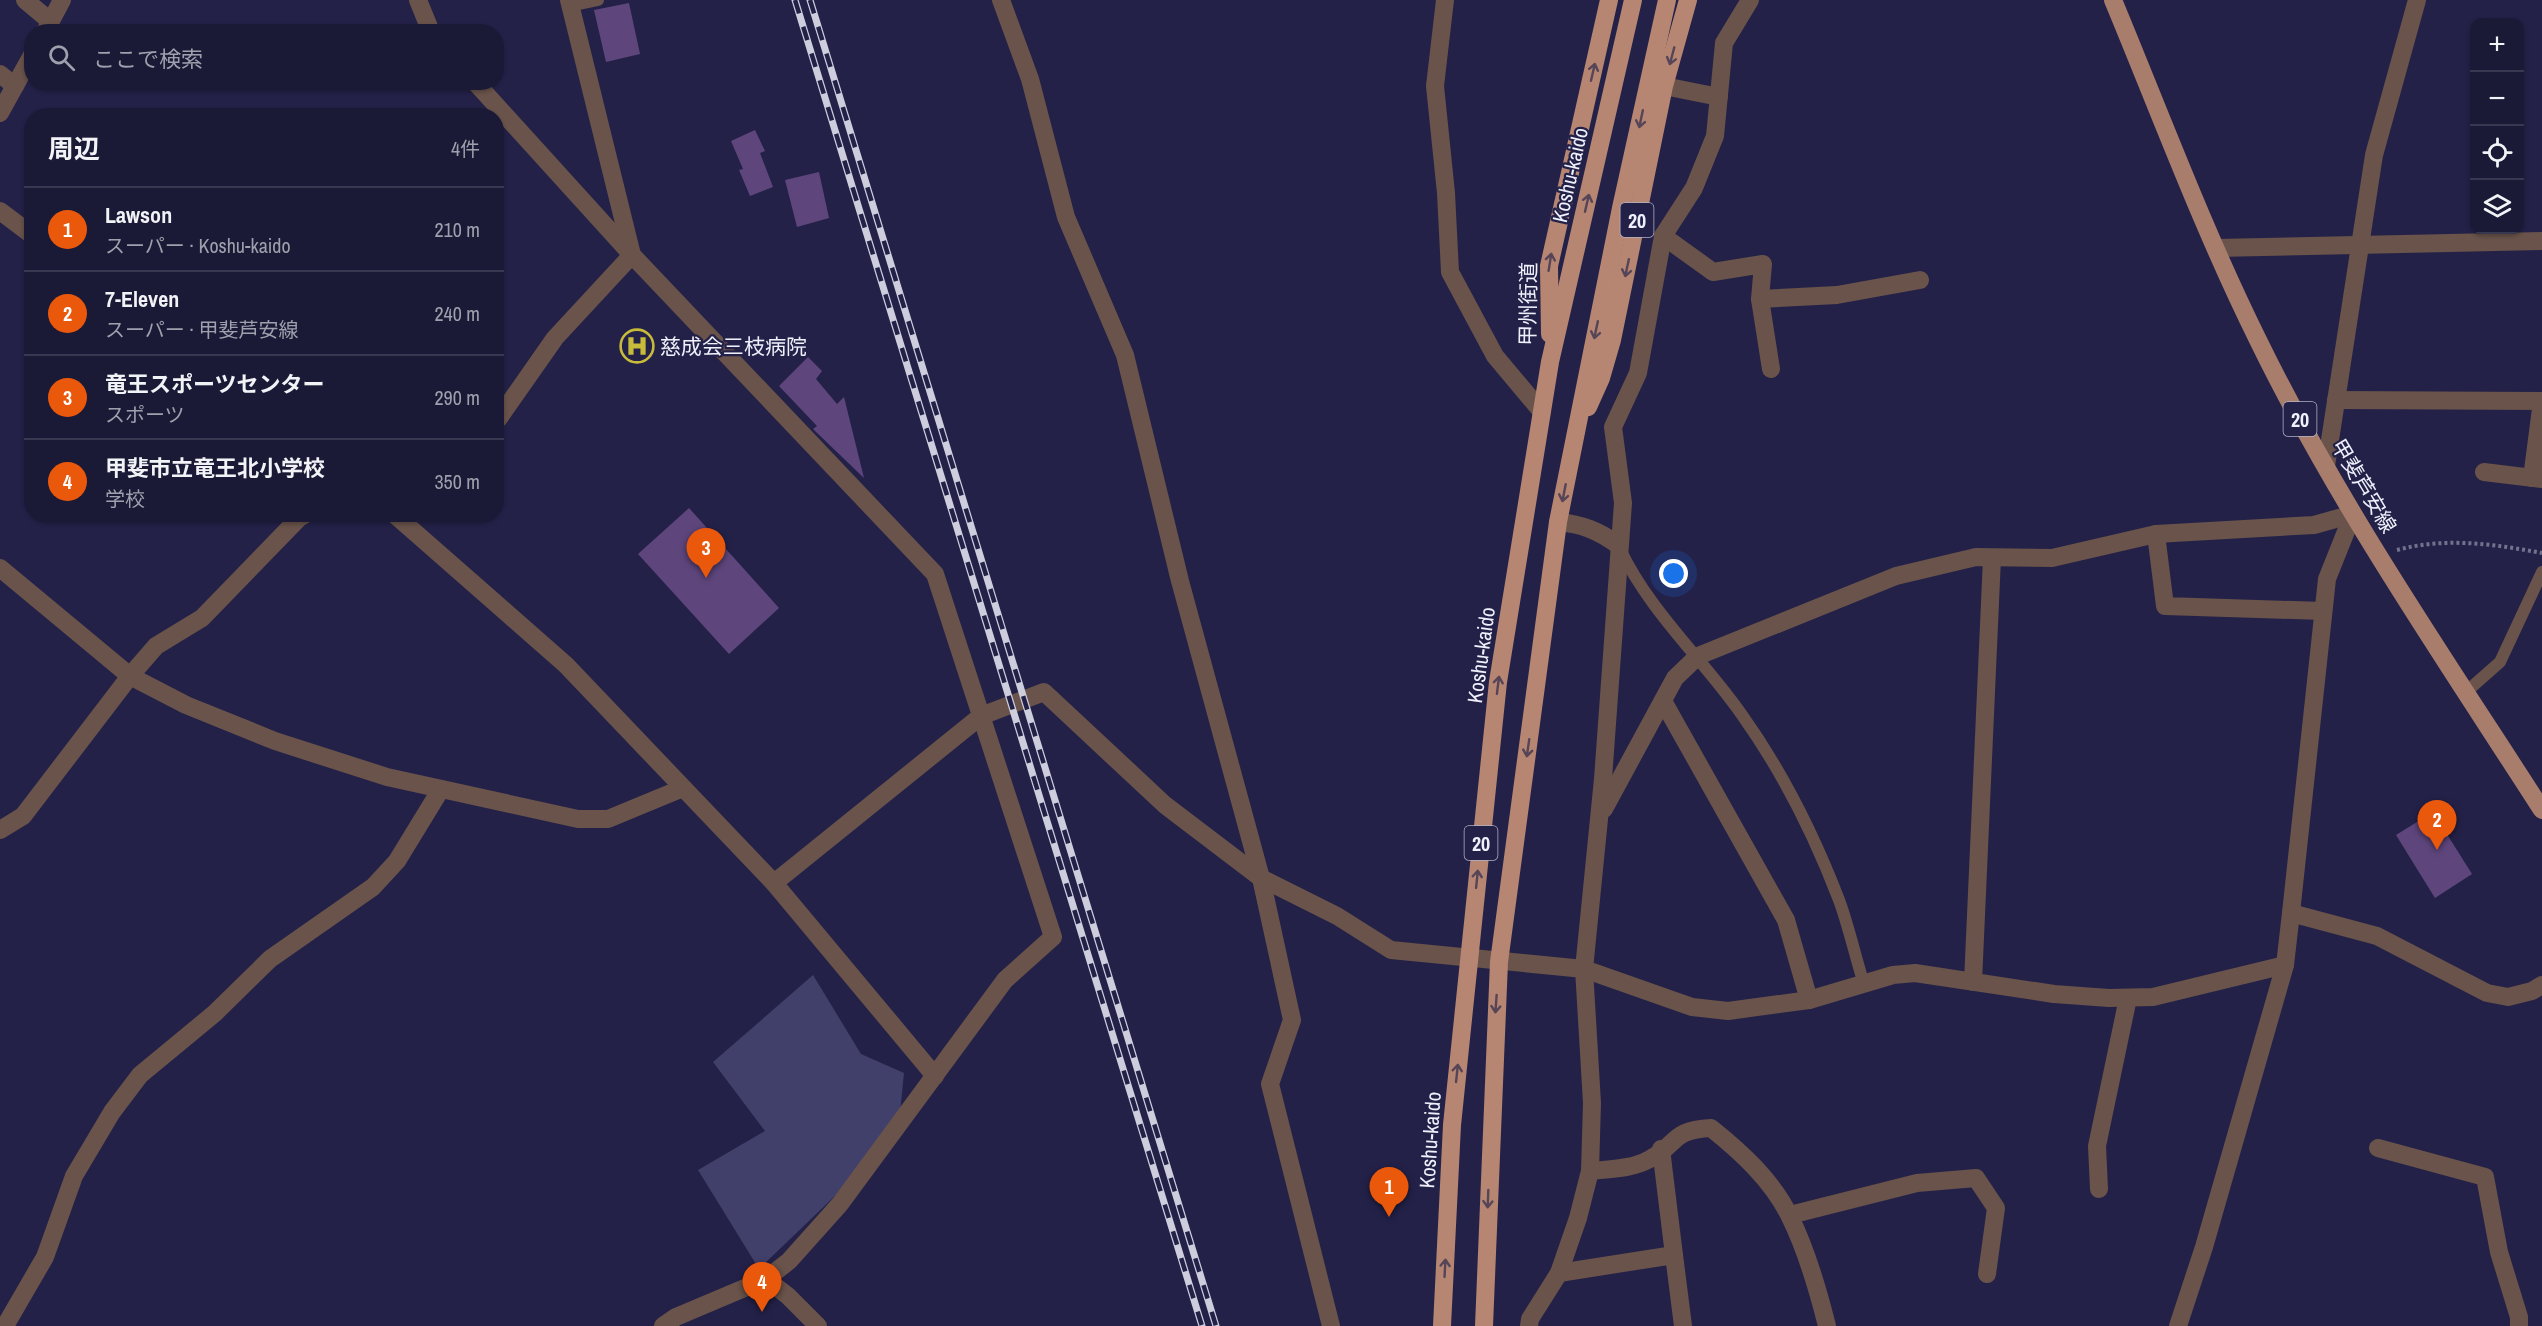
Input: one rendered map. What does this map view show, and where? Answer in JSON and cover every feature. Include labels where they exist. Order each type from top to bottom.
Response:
[{"type":"highway","name":"甲州街道","points":[[1550,362],[1549,266],[1609,0]]},
{"type":"highway","name":"Koshu-kaido","points":[[1442,1326],[1452,1125],[1498,682],[1550,362],[1633,0]]},
{"type":"highway","name":"20","points":[[1484,1326],[1499,962],[1558,522],[1667,0]]},
{"type":"highway","name":"20","points":[[1575,435],[1601,378],[1612,340],[1664,86],[1688,0]]},
{"type":"main road","name":"甲斐芦安線","points":[[2113,0],[2216,248],[2258,340],[2354,514],[2542,810]]},
{"type":"street","points":[[25,0],[45,24]]},
{"type":"street","points":[[48,24],[62,0]]},
{"type":"street","points":[[417,0],[428,24]]},
{"type":"street","points":[[1003,0],[1030,79],[1066,217],[1125,355],[1180,581],[1261,878],[1292,1020],[1270,1084],[1331,1326]]},
{"type":"street","points":[[1445,0],[1435,86],[1446,193],[1450,272],[1495,356],[1542,412]]},
{"type":"street","points":[[1529,1326],[1530,1319],[1559,1273],[1578,1218],[1590,1171],[1592,1103],[1584,969],[1599,818],[1623,503],[1613,427],[1638,373],[1663,236],[1694,188],[1715,136],[1724,43],[1750,0]]},
{"type":"street","points":[[2326,466],[2374,154],[2417,0]]},
{"type":"street","points":[[570,3],[632,255]]},
{"type":"street","points":[[0,112],[24,70]]},
{"type":"street","points":[[0,74],[15,86]]},
{"type":"street","points":[[1664,86],[1719,97]]},
{"type":"street","points":[[482,90],[499,108]]},
{"type":"street","points":[[504,114],[632,255],[934,574],[1053,937],[1005,980],[840,1204],[789,1261],[766,1279],[676,1317],[663,1326]]},
{"type":"street","points":[[0,211],[24,229]]},
{"type":"street","points":[[1663,236],[1713,272],[1763,264],[1760,298],[1772,369]]},
{"type":"street","points":[[2216,248],[2360,243],[2542,242]]},
{"type":"street","points":[[504,411],[555,338],[632,255]]},
{"type":"street","points":[[1760,298],[1837,295],[1920,280]]},
{"type":"street","points":[[2336,400],[2542,401],[2537,478],[2484,472]]},
{"type":"street","points":[[1599,818],[1675,678],[1698,656],[1896,576],[1976,557],[2052,558],[2156,534],[2314,525],[2354,514]]},
{"type":"street","points":[[2178,1326],[2204,1247],[2285,965],[2327,579],[2354,514]]},
{"type":"street","points":[[0,830],[23,816],[130,676],[156,646],[202,618],[295,522]]},
{"type":"street","points":[[403,522],[566,665],[774,883],[935,1076]]},
{"type":"street","points":[[1558,522],[1579,524],[1600,532],[1618,545]]},
{"type":"street","points":[[2156,534],[2164,606],[2323,611]]},
{"type":"street","points":[[1973,982],[1992,558]]},
{"type":"street","points":[[0,568],[130,676],[186,705],[275,741],[387,777],[578,819],[608,819],[683,788]]},
{"type":"street","points":[[774,883],[981,716],[1044,692],[1165,805],[1261,878],[1337,916],[1391,950],[1584,969],[1692,1007],[1728,1011],[1809,1000],[1893,975],[1915,973],[2054,994],[2128,998],[2153,997],[2285,965]]},
{"type":"street","points":[[1663,700],[1786,920],[1809,1000]]},
{"type":"street","points":[[5,1326],[45,1257],[74,1176],[112,1112],[140,1075],[215,1012],[270,959],[373,886],[397,861],[441,789]]},
{"type":"street","points":[[2291,913],[2377,936],[2487,993],[2508,997],[2532,991],[2542,985]]},
{"type":"street","points":[[2099,1189],[2097,1146],[2128,998]]},
{"type":"street","points":[[1590,1171],[1629,1168],[1652,1159],[1661,1149],[1689,1129],[1711,1128],[1742,1152],[1790,1215],[1818,1290],[1827,1326]]},
{"type":"street","points":[[2378,1148],[2485,1177],[2499,1252],[2519,1317],[2519,1326]]},
{"type":"street","points":[[1661,1149],[1683,1326]]},
{"type":"street","points":[[1790,1215],[1917,1183],[1976,1178],[1996,1208],[1987,1274]]},
{"type":"street","points":[[1559,1273],[1674,1255]]},
{"type":"street","points":[[766,1279],[788,1296],[818,1326]]},
{"type":"lane","points":[[570,3],[598,0]]},
{"type":"lane","points":[[1618,545],[1660,616],[1698,656],[1742,715],[1787,785],[1839,901],[1864,984]]},
{"type":"lane","points":[[2466,692],[2500,662],[2542,572]]},
{"type":"path","points":[[2379,554],[2411,546],[2482,542],[2542,553]]},
{"type":"shaded area","points":[[813,975],[861,1054],[904,1073],[900,1113],[836,1195],[759,1269],[698,1170],[765,1131],[713,1062]]},
{"type":"building","points":[[629,3],[640,54],[606,62],[594,10]]},
{"type":"building","points":[[755,130],[765,151],[760,153],[773,187],[750,196],[739,170],[743,169],[731,141]]},
{"type":"building","points":[[819,172],[829,218],[797,227],[785,180]]},
{"type":"building","points":[[808,357],[822,371],[816,379],[837,404],[844,397],[864,478],[813,429],[817,426],[779,386]]},
{"type":"building","points":[[689,508],[779,608],[729,654],[638,554]]},
{"type":"building","points":[[2433,812],[2472,874],[2435,898],[2396,835]]},
{"type":"railway","points":[[795,0],[1202,1326]]},
{"type":"railway","points":[[810,0],[1216,1326]]},
{"type":"place","name":"慈成会三枝病院","points":[[637,346]]},
{"type":"place","name":"竜王スポーツセンター","points":[[706,578]]},
{"type":"place","name":"7-Eleven","points":[[2437,850]]},
{"type":"place","name":"Lawson","points":[[1389,1217]]},
{"type":"place","name":"甲斐市立竜王北小学校","points":[[762,1312]]}]
